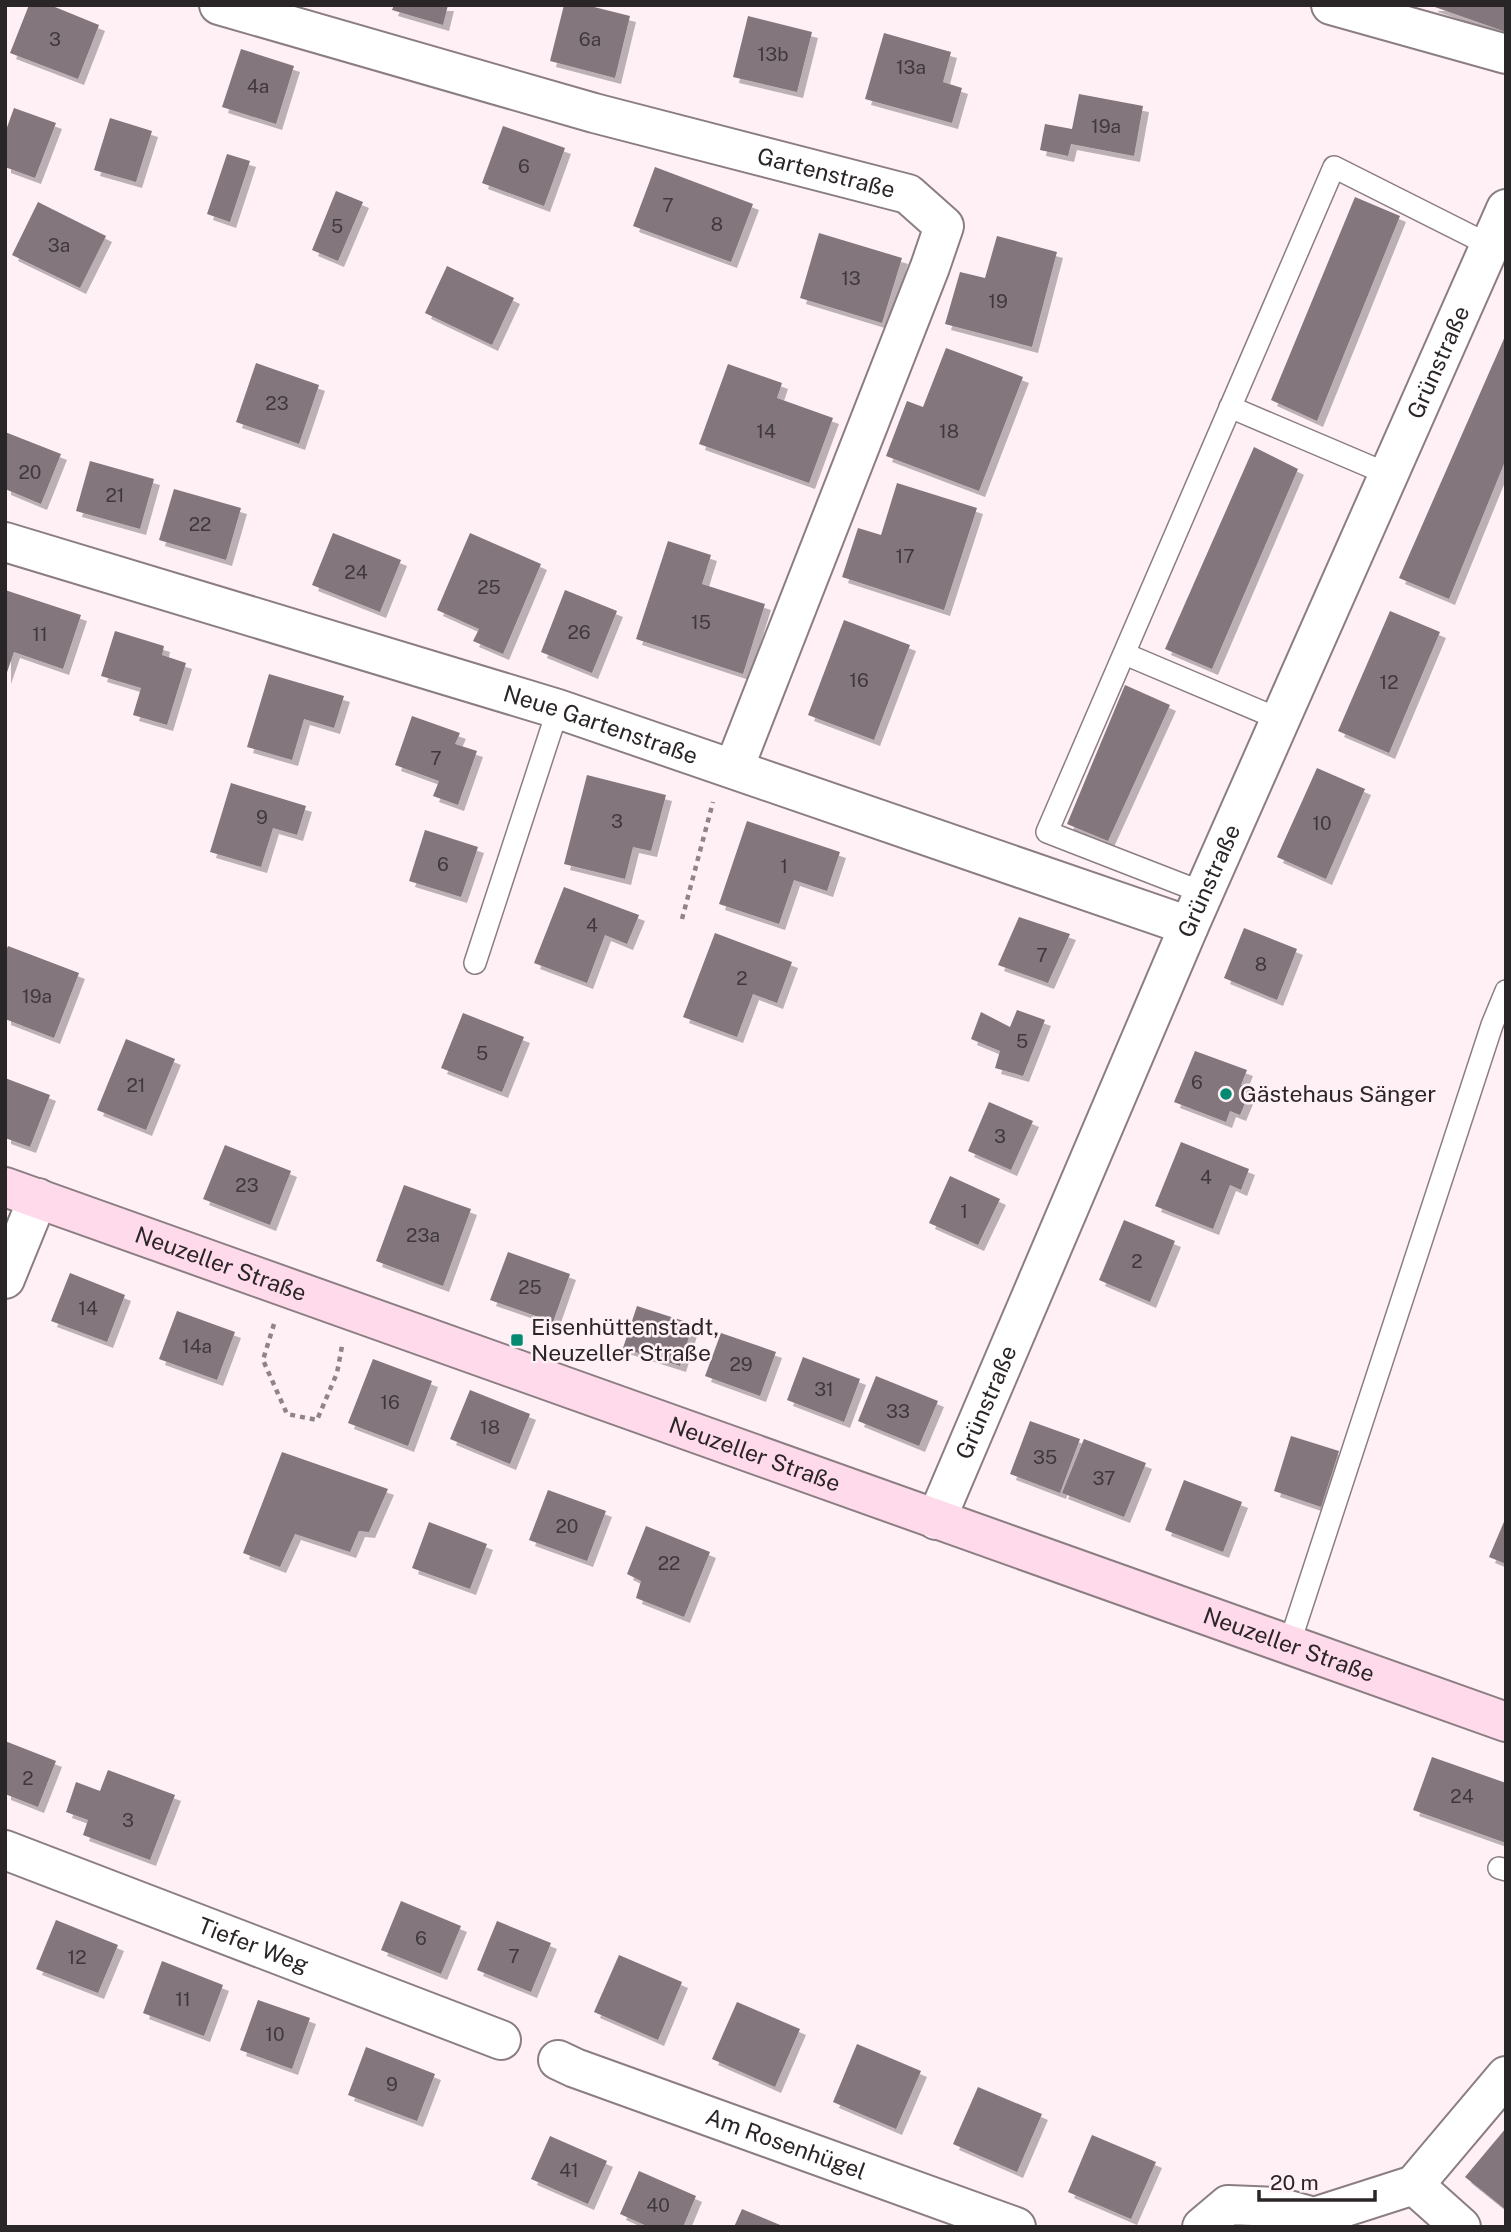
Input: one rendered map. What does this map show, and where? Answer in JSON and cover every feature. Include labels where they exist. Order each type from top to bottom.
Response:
[{"type":"main road","name":"Neuzeller Straße","points":[[21,1193],[1506,1722]]},
{"type":"street","name":"Gartenstraße","points":[[219,5],[594,113],[908,194],[944,226],[930,267],[729,766]]},
{"type":"street","points":[[1331,5],[1506,54]]},
{"type":"street","name":"Grünstraße","points":[[936,1520],[1281,720],[1390,475],[1498,249],[1506,209]]},
{"type":"street","name":"Neue Gartenstraße","points":[[5,542],[558,709],[729,766],[1197,910]]},
{"type":"street","points":[[5,1279],[21,1193]]},
{"type":"street","name":"Tiefer Weg","points":[[5,1850],[502,2040]]},
{"type":"street","name":"Am Rosenhügel","points":[[558,2060],[1016,2227]]},
{"type":"street","points":[[1202,2227],[1228,2205],[1278,2207],[1312,2222],[1414,2185],[1506,2077]]},
{"type":"street","points":[[1414,2185],[1461,2227]]},
{"type":"lane","points":[[1197,910],[1047,832],[1334,167],[1498,249]]},
{"type":"lane","points":[[1230,407],[1390,475]]},
{"type":"lane","points":[[1125,654],[1281,720]]},
{"type":"lane","points":[[475,963],[558,709]]},
{"type":"lane","points":[[1289,1645],[1492,1025],[1506,991]]},
{"type":"path","points":[[682,919],[729,766]]},
{"type":"path","points":[[284,1286],[263,1360],[288,1414],[317,1420],[337,1373],[348,1309]]},
{"type":"building","points":[[29,5],[50,5],[99,25],[78,79],[10,53]]},
{"type":"building","points":[[394,5],[448,5],[443,25],[392,10]]},
{"type":"building","points":[[564,5],[586,5],[630,16],[615,78],[550,61]]},
{"type":"building","points":[[1506,5],[1506,32],[1432,6]]},
{"type":"building","points":[[748,16],[812,32],[797,92],[733,77]]},
{"type":"building","points":[[884,33],[951,52],[943,82],[962,88],[952,123],[865,99]]},
{"type":"building","points":[[241,49],[294,66],[276,124],[222,107]]},
{"type":"building","points":[[1079,94],[1143,106],[1134,156],[1071,144],[1068,156],[1040,150],[1045,124],[1072,129]]},
{"type":"building","points":[[14,108],[56,123],[35,178],[5,167],[5,133]]},
{"type":"building","points":[[110,118],[152,131],[136,182],[94,170]]},
{"type":"building","points":[[503,126],[565,148],[544,206],[482,183]]},
{"type":"building","points":[[227,154],[250,161],[230,222],[207,214]]},
{"type":"building","points":[[655,167],[753,204],[731,262],[633,226]]},
{"type":"building","points":[[336,191],[363,202],[338,261],[312,250]]},
{"type":"building","points":[[1355,197],[1400,216],[1317,421],[1271,400]]},
{"type":"building","points":[[38,202],[106,236],[80,288],[12,255]]},
{"type":"building","points":[[819,233],[902,258],[882,323],[800,298]]},
{"type":"building","points":[[997,236],[1057,252],[1032,347],[945,324],[960,272],[985,278]]},
{"type":"building","points":[[447,266],[514,298],[492,345],[425,313]]},
{"type":"building","points":[[1506,334],[1506,459],[1449,599],[1399,578]]},
{"type":"building","points":[[946,348],[1023,377],[979,491],[886,456],[907,401],[923,407]]},
{"type":"building","points":[[256,363],[319,385],[299,444],[236,422]]},
{"type":"building","points":[[728,364],[782,383],[777,398],[833,418],[809,483],[699,444]]},
{"type":"building","points":[[5,432],[61,454],[41,504],[5,489]]},
{"type":"building","points":[[1254,447],[1298,469],[1212,669],[1165,649]]},
{"type":"building","points":[[90,461],[154,479],[140,529],[76,511]]},
{"type":"building","points":[[897,483],[977,508],[944,610],[842,577],[858,528],[881,535]]},
{"type":"building","points":[[174,489],[241,508],[226,560],[159,540]]},
{"type":"building","points":[[333,533],[401,560],[380,612],[312,585]]},
{"type":"building","points":[[470,533],[541,564],[503,654],[473,641],[479,629],[437,610]]},
{"type":"building","points":[[668,541],[711,555],[702,584],[765,604],[743,674],[636,639]]},
{"type":"building","points":[[5,590],[81,615],[63,669],[14,652],[5,678]]},
{"type":"building","points":[[565,590],[617,611],[592,673],[541,652]]},
{"type":"building","points":[[1390,611],[1440,632],[1389,753],[1338,731]]},
{"type":"building","points":[[844,620],[910,645],[874,740],[808,715]]},
{"type":"building","points":[[115,631],[164,646],[162,655],[186,663],[167,725],[133,715],[141,688],[101,676]]},
{"type":"building","points":[[269,674],[344,696],[334,728],[304,719],[292,760],[247,747]]},
{"type":"building","points":[[1125,685],[1170,705],[1108,841],[1067,824]]},
{"type":"building","points":[[412,716],[460,733],[455,744],[477,751],[458,805],[433,796],[439,781],[395,765]]},
{"type":"building","points":[[1317,768],[1365,789],[1326,879],[1277,857]]},
{"type":"building","points":[[587,775],[666,795],[651,851],[633,847],[625,879],[564,864]]},
{"type":"building","points":[[231,783],[306,806],[297,835],[273,828],[261,867],[210,852]]},
{"type":"building","points":[[747,821],[840,852],[827,891],[794,880],[779,924],[719,904]]},
{"type":"building","points":[[425,830],[478,847],[461,897],[409,881]]},
{"type":"building","points":[[564,887],[639,915],[627,944],[605,935],[587,983],[534,963]]},
{"type":"building","points":[[1019,917],[1070,934],[1048,983],[998,965]]},
{"type":"building","points":[[1244,928],[1297,949],[1277,1000],[1224,978]]},
{"type":"building","points":[[715,933],[792,962],[777,1003],[753,994],[737,1037],[683,1017]]},
{"type":"building","points":[[8,946],[79,973],[54,1038],[5,1019],[5,953]]},
{"type":"building","points":[[1017,1010],[1045,1020],[1023,1076],[995,1068],[1000,1051],[971,1039],[981,1012],[1010,1027]]},
{"type":"building","points":[[463,1013],[524,1037],[502,1092],[441,1068]]},
{"type":"building","points":[[126,1039],[175,1059],[146,1130],[97,1110]]},
{"type":"building","points":[[1195,1051],[1247,1070],[1241,1085],[1251,1089],[1240,1115],[1230,1111],[1226,1122],[1174,1102]]},
{"type":"building","points":[[5,1078],[50,1095],[30,1147],[5,1138]]},
{"type":"building","points":[[989,1102],[1033,1121],[1011,1170],[968,1151]]},
{"type":"building","points":[[1181,1142],[1249,1169],[1241,1190],[1230,1185],[1213,1229],[1155,1206]]},
{"type":"building","points":[[225,1145],[291,1171],[270,1225],[203,1199]]},
{"type":"building","points":[[950,1176],[1000,1199],[978,1245],[929,1223]]},
{"type":"building","points":[[404,1185],[471,1209],[443,1286],[376,1261]]},
{"type":"building","points":[[1124,1220],[1175,1241],[1150,1302],[1099,1280]]},
{"type":"building","points":[[508,1252],[570,1274],[553,1322],[490,1300]]},
{"type":"building","points":[[70,1273],[125,1295],[107,1342],[51,1321]]},
{"type":"building","points":[[637,1306],[693,1324],[680,1366],[623,1348]]},
{"type":"building","points":[[177,1311],[235,1332],[217,1380],[159,1359]]},
{"type":"building","points":[[721,1333],[776,1352],[760,1396],[705,1376]]},
{"type":"building","points":[[803,1357],[860,1379],[844,1422],[787,1400]]},
{"type":"building","points":[[373,1359],[432,1381],[408,1446],[348,1423]]},
{"type":"building","points":[[876,1376],[938,1401],[919,1446],[858,1421]]},
{"type":"building","points":[[470,1390],[530,1414],[510,1464],[450,1439]]},
{"type":"building","points":[[1030,1421],[1080,1439],[1060,1493],[1010,1474]]},
{"type":"building","points":[[1291,1436],[1339,1451],[1321,1507],[1274,1491]]},
{"type":"building","points":[[1084,1439],[1146,1463],[1124,1517],[1062,1493]]},
{"type":"building","points":[[282,1452],[388,1489],[369,1532],[359,1531],[350,1552],[295,1534],[280,1567],[243,1553]]},
{"type":"building","points":[[1184,1480],[1242,1502],[1223,1552],[1165,1530]]},
{"type":"building","points":[[548,1490],[606,1511],[587,1561],[529,1540]]},
{"type":"building","points":[[1506,1517],[1506,1564],[1489,1557]]},
{"type":"building","points":[[429,1522],[487,1544],[470,1589],[412,1568]]},
{"type":"building","points":[[646,1526],[710,1552],[684,1617],[636,1598],[641,1581],[627,1574]]},
{"type":"building","points":[[5,1741],[56,1761],[38,1807],[5,1794]]},
{"type":"building","points":[[1432,1757],[1506,1783],[1506,1843],[1413,1810]]},
{"type":"building","points":[[108,1770],[175,1795],[150,1860],[83,1835],[88,1820],[66,1812],[76,1782],[100,1791]]},
{"type":"building","points":[[401,1901],[461,1926],[441,1974],[381,1950]]},
{"type":"building","points":[[56,1920],[118,1945],[98,1993],[36,1969]]},
{"type":"building","points":[[497,1921],[551,1943],[531,1992],[477,1970]]},
{"type":"building","points":[[619,1955],[682,1982],[658,2040],[594,2012]]},
{"type":"building","points":[[162,1961],[223,1985],[204,2036],[143,2013]]},
{"type":"building","points":[[258,2000],[310,2018],[292,2069],[240,2050]]},
{"type":"building","points":[[737,2002],[800,2029],[775,2087],[712,2059]]},
{"type":"building","points":[[857,2044],[921,2071],[896,2129],[833,2102]]},
{"type":"building","points":[[366,2047],[435,2074],[417,2121],[348,2095]]},
{"type":"building","points":[[978,2087],[1042,2114],[1017,2172],[953,2144]]},
{"type":"building","points":[[1506,2128],[1506,2210],[1465,2177]]},
{"type":"building","points":[[1092,2135],[1156,2162],[1131,2219],[1068,2192]]},
{"type":"building","points":[[550,2136],[607,2161],[588,2204],[531,2179]]},
{"type":"building","points":[[639,2171],[696,2196],[683,2227],[649,2227],[620,2214]]},
{"type":"building","points":[[742,2209],[785,2227],[734,2227]]},
{"type":"place","name":"Gästehaus Sänger","points":[[1226,1094]]},
{"type":"place","name":"Eisenhüttenstadt, Neuzeller Straße","points":[[517,1340]]}]
